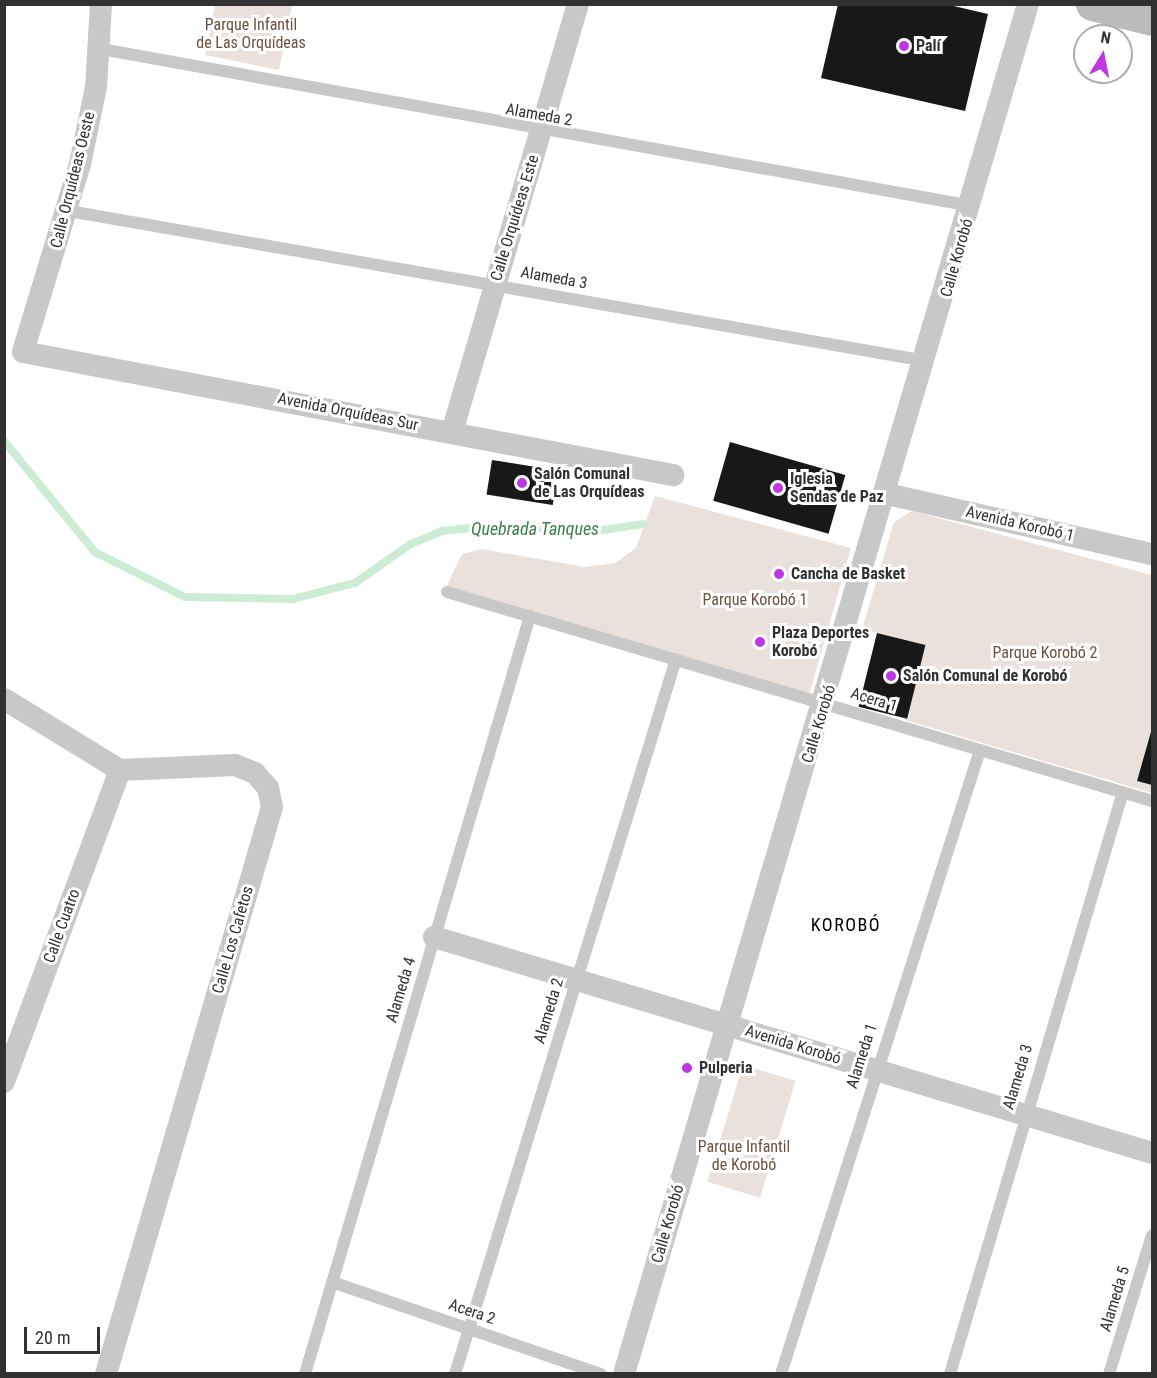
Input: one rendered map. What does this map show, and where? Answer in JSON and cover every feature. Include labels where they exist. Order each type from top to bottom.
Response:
[{"type":"main road","points":[[1092,4],[1152,19]]},
{"type":"street","name":"Calle Orquídeas Oeste","points":[[23,352],[69,211],[101,50],[101,4]]},
{"type":"street","name":"Calle Orquídeas Este","points":[[452,432],[578,4]]},
{"type":"street","name":"Calle Korobó","points":[[624,1374],[927,361],[1028,4]]},
{"type":"street","name":"Avenida Orquídeas Sur","points":[[23,352],[673,475]]},
{"type":"street","name":"Avenida Korobó 1","points":[[887,494],[1152,554]]},
{"type":"street","points":[[4,699],[120,770]]},
{"type":"street","name":"Calle Los Cafetos","points":[[106,1374],[272,807],[268,788],[255,773],[235,765],[120,770]]},
{"type":"street","name":"Calle Cuatro","points":[[4,1082],[120,770]]},
{"type":"street","name":"Avenida Korobó","points":[[434,937],[1152,1153]]},
{"type":"lane","name":"Alameda 2","points":[[101,50],[540,132],[972,206]]},
{"type":"lane","name":"Alameda 3","points":[[69,211],[927,361]]},
{"type":"lane","name":"Acera 1","points":[[447,592],[1152,801]]},
{"type":"lane","name":"Alameda 4","points":[[304,1374],[530,616]]},
{"type":"lane","name":"Alameda 2","points":[[455,1374],[676,659]]},
{"type":"lane","name":"Alameda 1","points":[[781,1374],[875,1070],[981,750]]},
{"type":"lane","name":"Alameda 3","points":[[950,1374],[1024,1114],[1123,792]]},
{"type":"lane","name":"Alameda 5","points":[[1109,1374],[1152,1235]]},
{"type":"lane","name":"Acera 2","points":[[332,1282],[601,1374]]},
{"type":"green space","name":"Parque Infantil de Las Orquídeas","points":[[215,5],[292,5],[279,70],[205,55]]},
{"type":"green space","name":"Parque Korobó 1","points":[[655,496],[851,548],[809,695],[447,586],[462,554],[482,549],[585,567],[615,563],[636,548]]},
{"type":"green space","name":"Parque Korobó 2","points":[[912,511],[1152,575],[1152,726],[1137,781],[1152,785],[1152,793],[905,720],[926,645],[862,629],[894,522]]},
{"type":"green space","name":"Parque Infantil de Korobó","points":[[743,1065],[796,1081],[760,1198],[707,1182]]},
{"type":"building","name":"Palí","points":[[838,4],[945,4],[988,14],[965,111],[821,78]]},
{"type":"building","name":"Iglesia Sendas de Paz","points":[[730,442],[845,475],[829,534],[713,501]]},
{"type":"building","name":"Salón Comunal de Las Orquídeas","points":[[492,460],[558,470],[553,505],[487,495]]},
{"type":"building","name":"Salón Comunal de Korobó","points":[[877,633],[926,645],[907,719],[859,707]]},
{"type":"building","points":[[1152,728],[1152,785],[1137,781]]},
{"type":"waterway","name":"Quebrada Tanques","points":[[4,441],[95,552],[185,597],[293,599],[355,583],[409,545],[442,531],[490,526],[603,530],[643,524]]},
{"type":"place","name":"Palí","points":[[904,46]]},
{"type":"place","name":"Salón Comunal de Las Orquídeas","points":[[522,483]]},
{"type":"place","name":"Iglesia Sendas de Paz","points":[[778,488]]},
{"type":"place","name":"Cancha de Basket","points":[[779,574]]},
{"type":"place","name":"Plaza Deportes Korobó","points":[[760,642]]},
{"type":"place","name":"Salón Comunal de Korobó","points":[[891,676]]},
{"type":"place","name":"Pulperia","points":[[687,1068]]},
{"type":"district","name":"KOROBÓ","points":[[846,925]]}]
